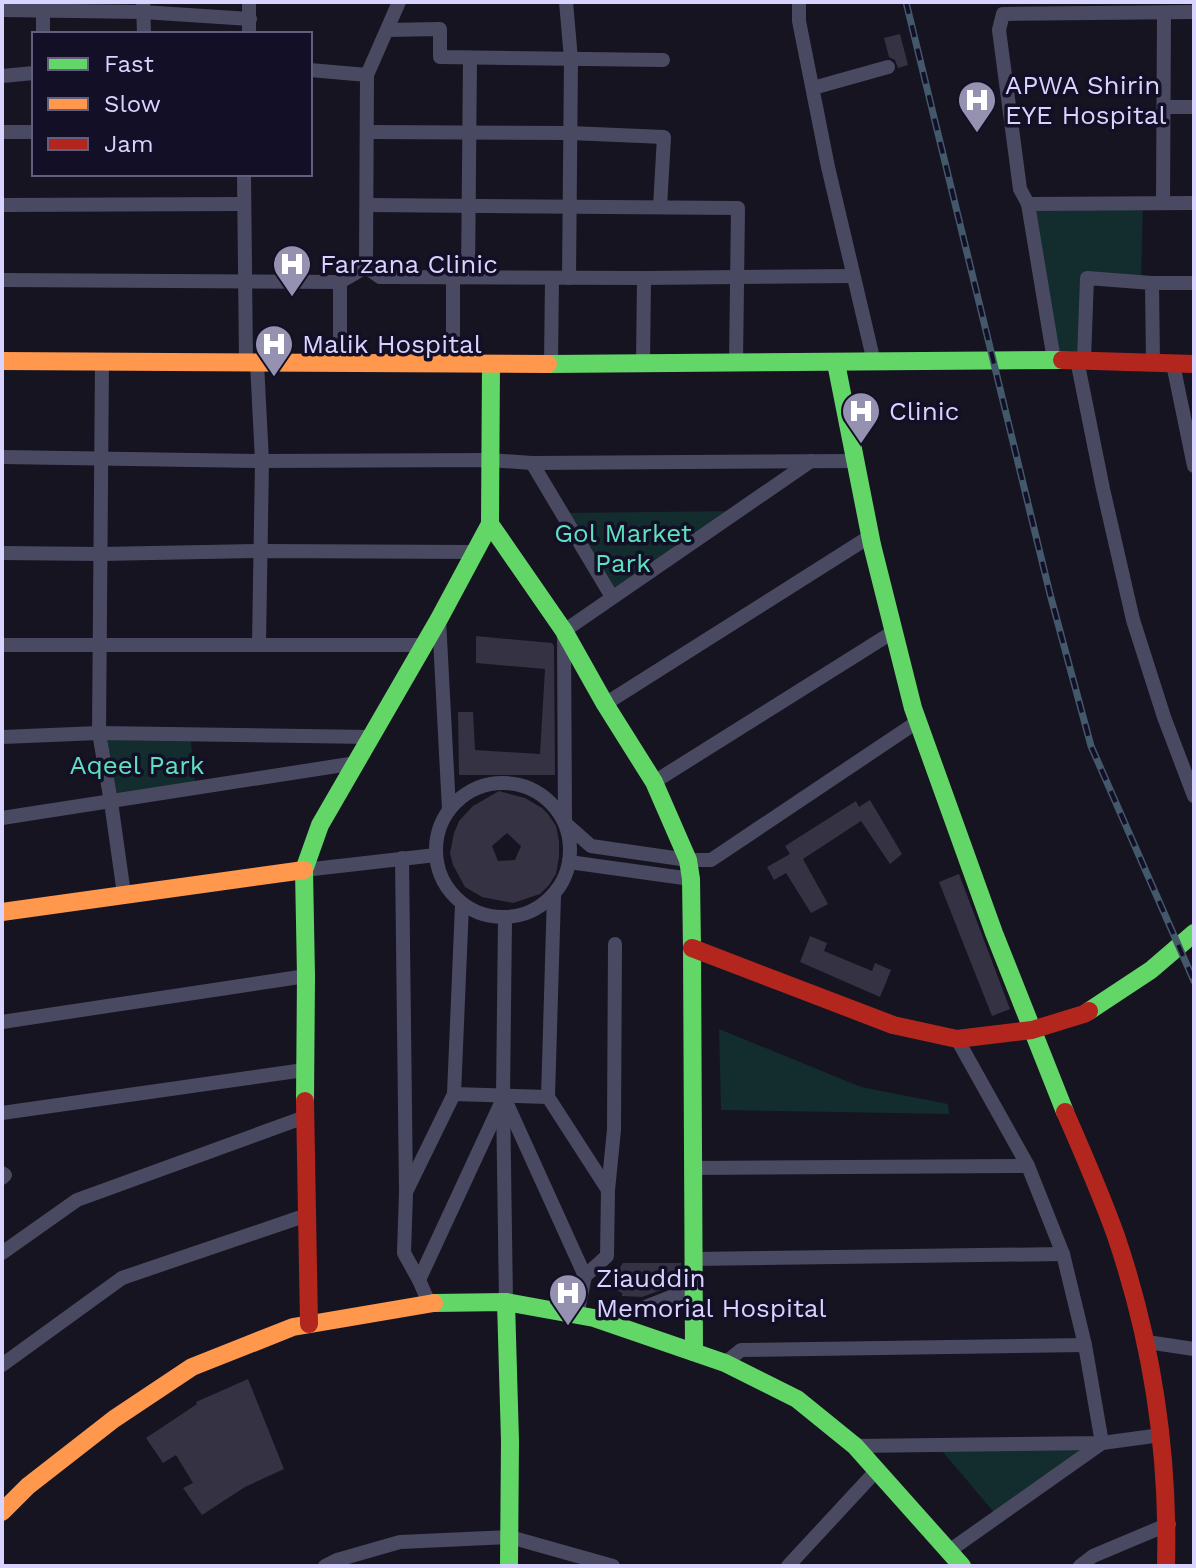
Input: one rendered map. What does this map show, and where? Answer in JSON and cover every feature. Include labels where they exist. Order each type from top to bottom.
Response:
[{"type":"street","points":[[2,10],[143,7],[250,26],[249,2]]},
{"type":"street","points":[[366,267],[367,75],[399,2]]},
{"type":"street","points":[[566,2],[571,59],[569,278]]},
{"type":"street","points":[[799,2],[799,21],[874,362]]},
{"type":"street","points":[[143,7],[144,32]]},
{"type":"street","points":[[43,11],[43,32]]},
{"type":"street","points":[[1054,360],[1028,204],[1020,189],[999,30],[1003,14],[1194,12]]},
{"type":"street","points":[[1163,203],[1164,13]]},
{"type":"street","points":[[387,30],[440,29],[440,57],[663,60]]},
{"type":"street","points":[[453,364],[469,206],[470,58]]},
{"type":"street","points":[[813,88],[888,67]]},
{"type":"street","points":[[312,70],[367,75]]},
{"type":"street","points":[[2,76],[32,73]]},
{"type":"street","points":[[1164,107],[1194,107]]},
{"type":"street","points":[[2,132],[32,132]]},
{"type":"street","points":[[367,132],[570,133],[664,137],[660,207]]},
{"type":"street","points":[[244,176],[245,281],[262,461],[259,644]]},
{"type":"street","points":[[1028,204],[1194,203]]},
{"type":"street","points":[[2,205],[244,204]]},
{"type":"street","points":[[367,205],[738,208],[736,363]]},
{"type":"street","points":[[366,267],[380,277],[853,276]]},
{"type":"street","points":[[2,280],[340,282],[366,267]]},
{"type":"street","points":[[551,364],[552,278]]},
{"type":"street","points":[[643,364],[644,278]]},
{"type":"street","points":[[1194,283],[1087,278],[1080,360],[1103,489],[1133,620],[1164,717],[1194,796]]},
{"type":"street","points":[[340,282],[340,363]]},
{"type":"street","points":[[1152,283],[1153,363]]},
{"type":"street","points":[[2,361],[643,364],[1080,360],[1194,364]]},
{"type":"street","points":[[102,362],[99,733],[124,894]]},
{"type":"street","points":[[836,363],[869,537],[917,722],[1032,1030],[1099,1192],[1126,1267],[1147,1342],[1161,1435],[1169,1524],[1166,1566]]},
{"type":"street","points":[[309,1324],[304,870],[320,825],[490,524],[491,364]]},
{"type":"street","points":[[1173,364],[1194,466]]},
{"type":"street","points":[[2,457],[262,461],[490,460],[532,463],[854,461]]},
{"type":"street","points":[[564,631],[811,461]]},
{"type":"street","points":[[532,463],[612,597]]},
{"type":"street","points":[[490,524],[564,631],[654,782],[690,870],[694,1352]]},
{"type":"street","points":[[605,704],[869,537]]},
{"type":"street","points":[[2,553],[475,552]]},
{"type":"street","points":[[439,619],[449,810]]},
{"type":"street","points":[[564,631],[565,823],[571,850],[567,875],[544,905],[522,916],[505,919],[479,914],[462,905],[446,888],[438,870],[438,831],[449,810],[471,791],[493,783],[517,784],[533,789],[552,802],[565,823],[591,846],[690,870]]},
{"type":"street","points":[[654,782],[893,632]]},
{"type":"street","points":[[2,645],[423,645]]},
{"type":"street","points":[[569,862],[690,870],[711,860],[917,722]]},
{"type":"street","points":[[2,737],[99,733],[370,737]]},
{"type":"street","points":[[2,818],[356,763]]},
{"type":"street","points":[[2,912],[436,855]]},
{"type":"street","points":[[402,858],[404,1253],[429,1303]]},
{"type":"street","points":[[554,895],[548,1097],[608,1190]]},
{"type":"street","points":[[406,1192],[454,1094],[462,905]]},
{"type":"street","points":[[505,919],[503,1097],[510,1441],[509,1566]]},
{"type":"street","points":[[692,948],[893,1025],[957,1039],[1032,1030],[1084,1014],[1151,970],[1194,933]]},
{"type":"street","points":[[585,1276],[607,1256],[608,1190],[614,1130],[615,944]]},
{"type":"street","points":[[2,1022],[306,976]]},
{"type":"street","points":[[957,1039],[1028,1166],[1063,1254],[1085,1345],[1102,1443]]},
{"type":"street","points":[[2,1113],[304,1070]]},
{"type":"street","points":[[454,1094],[548,1097]]},
{"type":"street","points":[[419,1280],[503,1097]]},
{"type":"street","points":[[503,1097],[585,1276],[586,1317]]},
{"type":"street","points":[[2,1253],[77,1200],[305,1117]]},
{"type":"street","points":[[692,1168],[1028,1166]]},
{"type":"street","points":[[2,1365],[122,1278],[307,1215]]},
{"type":"street","points":[[693,1267],[1063,1254]]},
{"type":"street","points":[[586,1317],[645,1307],[681,1293],[693,1267]]},
{"type":"street","points":[[2,1512],[28,1486],[114,1419],[192,1367],[293,1327],[429,1303],[506,1302],[586,1317],[694,1352],[725,1363],[797,1399],[855,1446],[962,1566]]},
{"type":"street","points":[[1147,1342],[1194,1349]]},
{"type":"street","points":[[725,1363],[741,1350],[1085,1345]]},
{"type":"street","points":[[855,1446],[1102,1443],[1161,1435]]},
{"type":"street","points":[[949,1551],[1102,1443]]},
{"type":"street","points":[[788,1566],[877,1470]]},
{"type":"street","points":[[1080,1566],[1093,1556],[1169,1524]]},
{"type":"street","points":[[325,1566],[400,1542],[510,1537],[613,1566]]},
{"type":"green space","points":[[1143,203],[1141,282],[1087,278],[1084,360],[1054,360],[1028,204]]},
{"type":"green space","name":"Gol Market Park","points":[[737,511],[612,597],[562,513]]},
{"type":"green space","name":"Aqeel Park","points":[[99,733],[190,734],[196,788],[111,802]]},
{"type":"green space","points":[[719,1029],[861,1087],[948,1104],[949,1114],[721,1110]]},
{"type":"green space","points":[[1102,1443],[997,1516],[937,1445]]},
{"type":"building","points":[[900,34],[908,65],[898,68],[895,60],[889,57],[884,38]]},
{"type":"building","points":[[476,636],[552,643],[554,646],[555,775],[459,775],[458,712],[473,712],[475,750],[540,754],[545,669],[476,663]]},
{"type":"building","points":[[499,791],[525,798],[548,814],[556,826],[559,857],[556,874],[540,894],[513,903],[482,897],[465,887],[450,853],[459,821],[473,806]],"holes":[[[507,833],[521,846],[515,860],[498,861],[492,846]]]},
{"type":"building","points":[[870,800],[902,854],[890,864],[861,821],[803,859],[828,904],[811,913],[786,873],[774,880],[767,867],[790,854],[785,846],[856,801],[859,807]]},
{"type":"building","points":[[959,874],[1010,1009],[992,1016],[939,882]]},
{"type":"building","points":[[810,936],[827,943],[824,951],[872,971],[875,963],[891,970],[880,997],[800,962]]},
{"type":"building","points":[[623,1263],[681,1263],[681,1276],[675,1285],[642,1297],[622,1296],[613,1288],[613,1278]]},
{"type":"building","points":[[248,1379],[284,1469],[245,1487],[202,1515],[183,1488],[193,1483],[176,1455],[163,1463],[146,1438],[196,1402]]},
{"type":"railway","points":[[906,2],[1050,594],[1091,746],[1194,981]]},
{"type":"traffic: fast","points":[[548,364],[1062,360]]},
{"type":"traffic: fast","points":[[836,363],[872,545],[913,708],[994,933],[1065,1112]]},
{"type":"traffic: fast","points":[[305,1101],[304,870],[320,825],[490,524],[491,364]]},
{"type":"traffic: fast","points":[[490,524],[564,631],[654,782],[688,860],[692,948],[694,1352]]},
{"type":"traffic: fast","points":[[1089,1011],[1151,970],[1194,933]]},
{"type":"traffic: fast","points":[[506,1302],[510,1441],[509,1566]]},
{"type":"traffic: fast","points":[[434,1303],[506,1302],[594,1318],[725,1363],[797,1399],[855,1446],[962,1566]]},
{"type":"traffic: slow","points":[[2,361],[548,364]]},
{"type":"traffic: slow","points":[[2,912],[304,870]]},
{"type":"traffic: slow","points":[[2,1512],[28,1486],[114,1419],[192,1367],[293,1327],[434,1303]]},
{"type":"traffic: jam","points":[[1062,360],[1194,364]]},
{"type":"traffic: jam","points":[[692,948],[893,1025],[957,1039],[1032,1030],[1089,1011]]},
{"type":"traffic: jam","points":[[305,1101],[309,1324]]},
{"type":"traffic: jam","points":[[1065,1112],[1116,1236],[1149,1358],[1165,1482],[1166,1566]]},
{"type":"place","name":"APWA Shirin EYE Hospital","points":[[977,134]]},
{"type":"place","name":"Farzana Clinic","points":[[292,298]]},
{"type":"place","name":"Malik Hospital","points":[[274,378]]},
{"type":"place","name":"Clinic","points":[[861,445]]},
{"type":"place","name":"Ziauddin Memorial Hospital","points":[[568,1327]]}]
